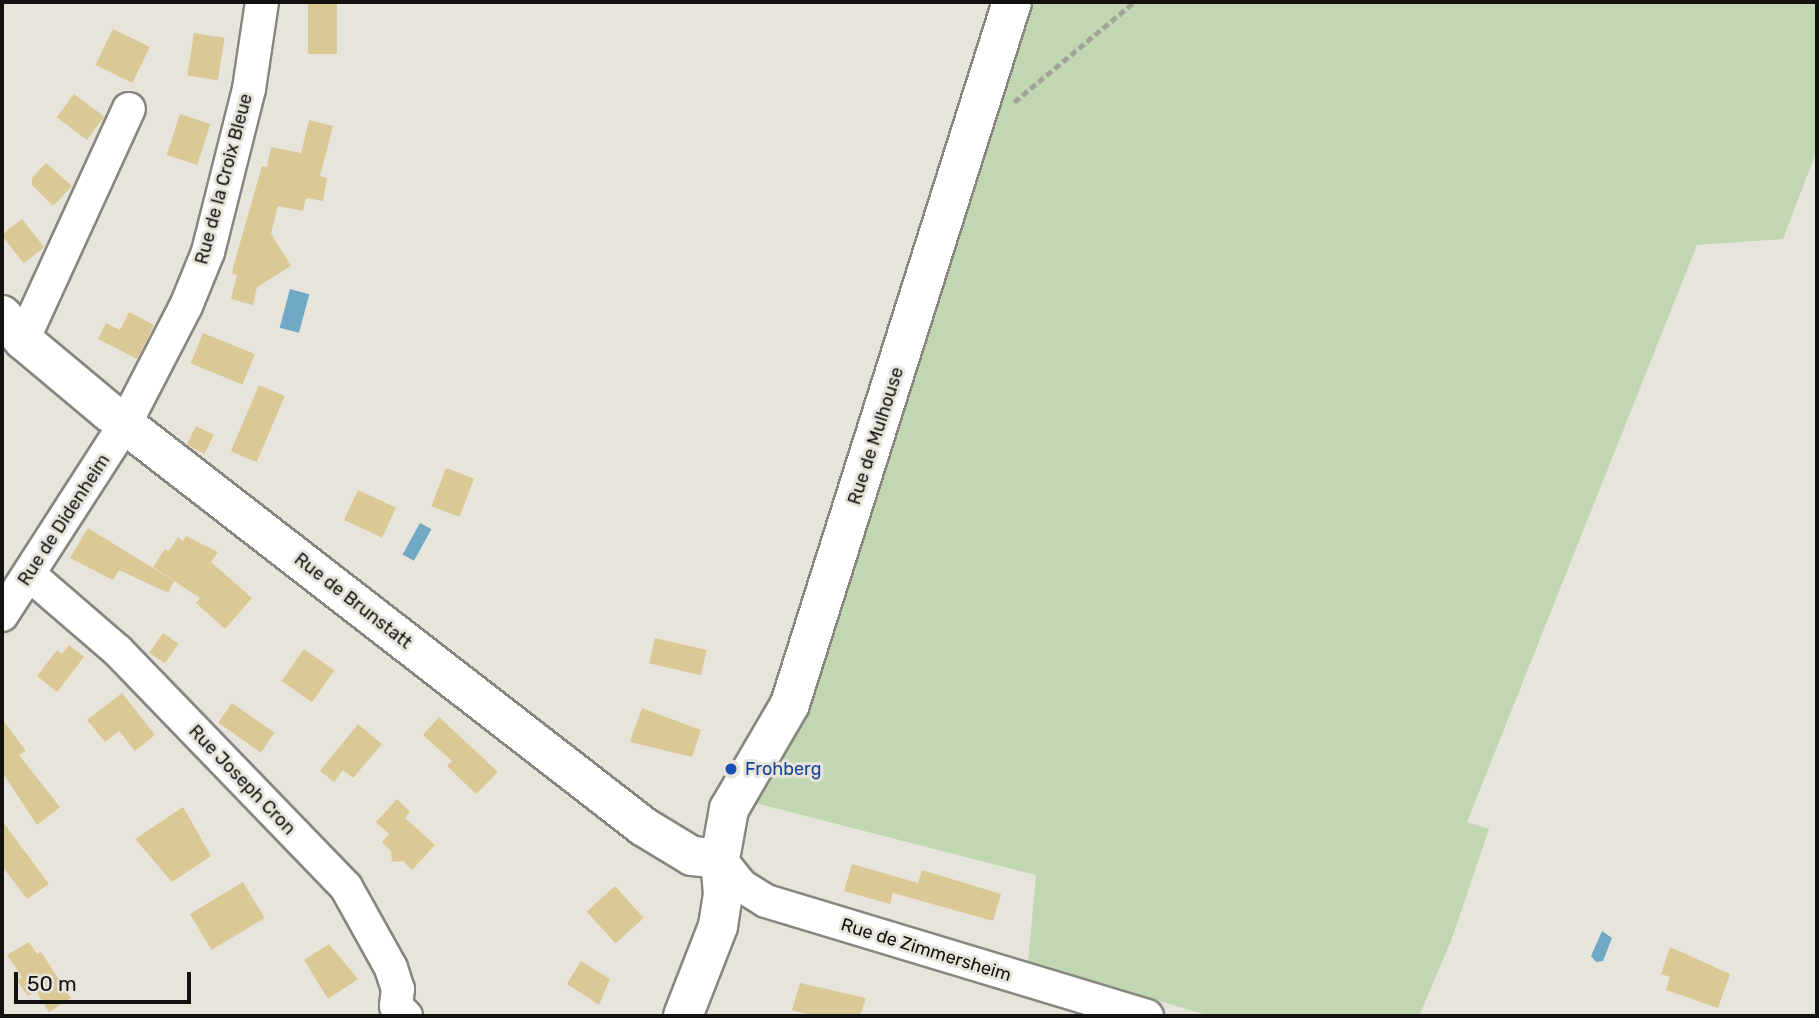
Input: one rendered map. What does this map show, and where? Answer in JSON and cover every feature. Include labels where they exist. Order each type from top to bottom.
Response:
[{"type":"main road","name":"Rue de Mulhouse","points":[[683,1016],[719,926],[723,894],[720,859],[736,791],[790,704],[1012,2]]},
{"type":"main road","name":"Rue de Brunstatt","points":[[13,328],[125,424],[644,827],[692,856],[720,859]]},
{"type":"street","name":"Rue de la Croix Bleue","points":[[125,424],[158,365],[208,252],[249,89],[262,2]]},
{"type":"street","points":[[13,328],[130,109]]},
{"type":"street","name":"Rue de Didenheim","points":[[2,615],[125,424]]},
{"type":"street","name":"Rue Joseph Cron","points":[[30,575],[118,651],[346,887],[391,968],[398,989],[393,1013]]},
{"type":"street","name":"Rue de Zimmersheim","points":[[720,859],[742,886],[766,901],[1147,1016]]},
{"type":"path","points":[[978,113],[1002,112],[1134,2]]},
{"type":"green space","points":[[1026,2],[1817,2],[1817,150],[1783,239],[1697,245],[1467,822],[1489,829],[1451,941],[1419,1016],[1210,1016],[1028,962],[1036,875],[751,802],[799,728]]},
{"type":"water","points":[[290,289],[309,294],[299,333],[280,328]]},
{"type":"water","points":[[420,523],[431,529],[414,561],[403,554]]},
{"type":"water","points":[[1602,931],[1612,938],[1603,961],[1596,962],[1591,956]]},
{"type":"building","points":[[308,2],[337,2],[337,54],[308,54]]},
{"type":"building","points":[[113,29],[150,47],[132,83],[95,65]]},
{"type":"building","points":[[194,33],[225,38],[218,80],[187,75]]},
{"type":"building","points":[[74,94],[104,117],[87,140],[57,117]]},
{"type":"building","points":[[180,114],[210,124],[197,165],[167,155]]},
{"type":"building","points":[[309,120],[333,126],[320,176],[327,178],[323,201],[306,198],[303,211],[278,206],[271,233],[291,266],[257,287],[253,305],[231,299],[237,275],[232,274],[234,264],[262,166],[267,167],[271,147],[301,153]]},
{"type":"building","points":[[46,163],[72,186],[53,206],[32,185],[32,178]]},
{"type":"building","points":[[22,219],[44,247],[24,263],[2,236]]},
{"type":"building","points":[[129,312],[154,325],[137,359],[98,339],[106,323],[120,330]]},
{"type":"building","points":[[203,333],[255,354],[243,385],[191,364]]},
{"type":"building","points":[[259,385],[285,396],[257,462],[231,451]]},
{"type":"building","points":[[196,426],[214,435],[204,454],[186,445]]},
{"type":"building","points":[[446,468],[474,479],[459,517],[431,506]]},
{"type":"building","points":[[358,490],[396,508],[382,538],[344,520]]},
{"type":"building","points":[[88,528],[174,581],[168,593],[119,570],[113,580],[70,558]]},
{"type":"building","points":[[186,536],[218,552],[211,562],[252,598],[225,629],[196,603],[200,598],[153,567],[165,549],[169,551],[178,537],[183,541]]},
{"type":"building","points":[[163,633],[179,644],[165,664],[149,653]]},
{"type":"building","points":[[655,638],[707,650],[701,675],[649,663]]},
{"type":"building","points":[[69,645],[84,657],[57,692],[37,676],[57,650],[62,654]]},
{"type":"building","points":[[304,649],[334,670],[312,702],[282,681]]},
{"type":"building","points":[[122,693],[155,735],[135,751],[119,731],[105,742],[87,720]]},
{"type":"building","points":[[232,703],[275,733],[261,752],[218,723]]},
{"type":"building","points":[[642,708],[701,730],[692,757],[630,742]]},
{"type":"building","points":[[439,717],[498,772],[476,794],[447,766],[452,761],[423,735]]},
{"type":"building","points":[[2,719],[26,751],[19,755],[60,807],[37,825],[2,772]]},
{"type":"building","points":[[358,724],[382,744],[353,778],[343,770],[334,782],[320,771]]},
{"type":"building","points":[[397,799],[410,812],[405,818],[435,845],[412,870],[403,861],[392,862],[391,851],[382,842],[389,834],[376,822]]},
{"type":"building","points":[[183,807],[211,856],[172,882],[135,839]]},
{"type":"building","points":[[2,821],[49,884],[27,899],[2,866]]},
{"type":"building","points":[[852,864],[918,883],[922,870],[1001,894],[993,921],[893,893],[890,904],[844,891]]},
{"type":"building","points":[[243,882],[265,918],[211,950],[190,914]]},
{"type":"building","points":[[615,886],[644,918],[616,943],[587,911]]},
{"type":"building","points":[[29,942],[37,954],[41,952],[71,998],[49,1012],[36,991],[28,996],[17,981],[22,977],[7,955]]},
{"type":"building","points":[[329,944],[358,979],[328,999],[304,960]]},
{"type":"building","points":[[1670,947],[1730,974],[1718,1008],[1666,990],[1670,977],[1661,974]]},
{"type":"building","points":[[581,961],[610,979],[599,1005],[567,984]]},
{"type":"building","points":[[800,983],[866,998],[860,1016],[814,1016],[792,1010]]},
{"type":"place","name":"Frohberg","points":[[731,769]]}]
